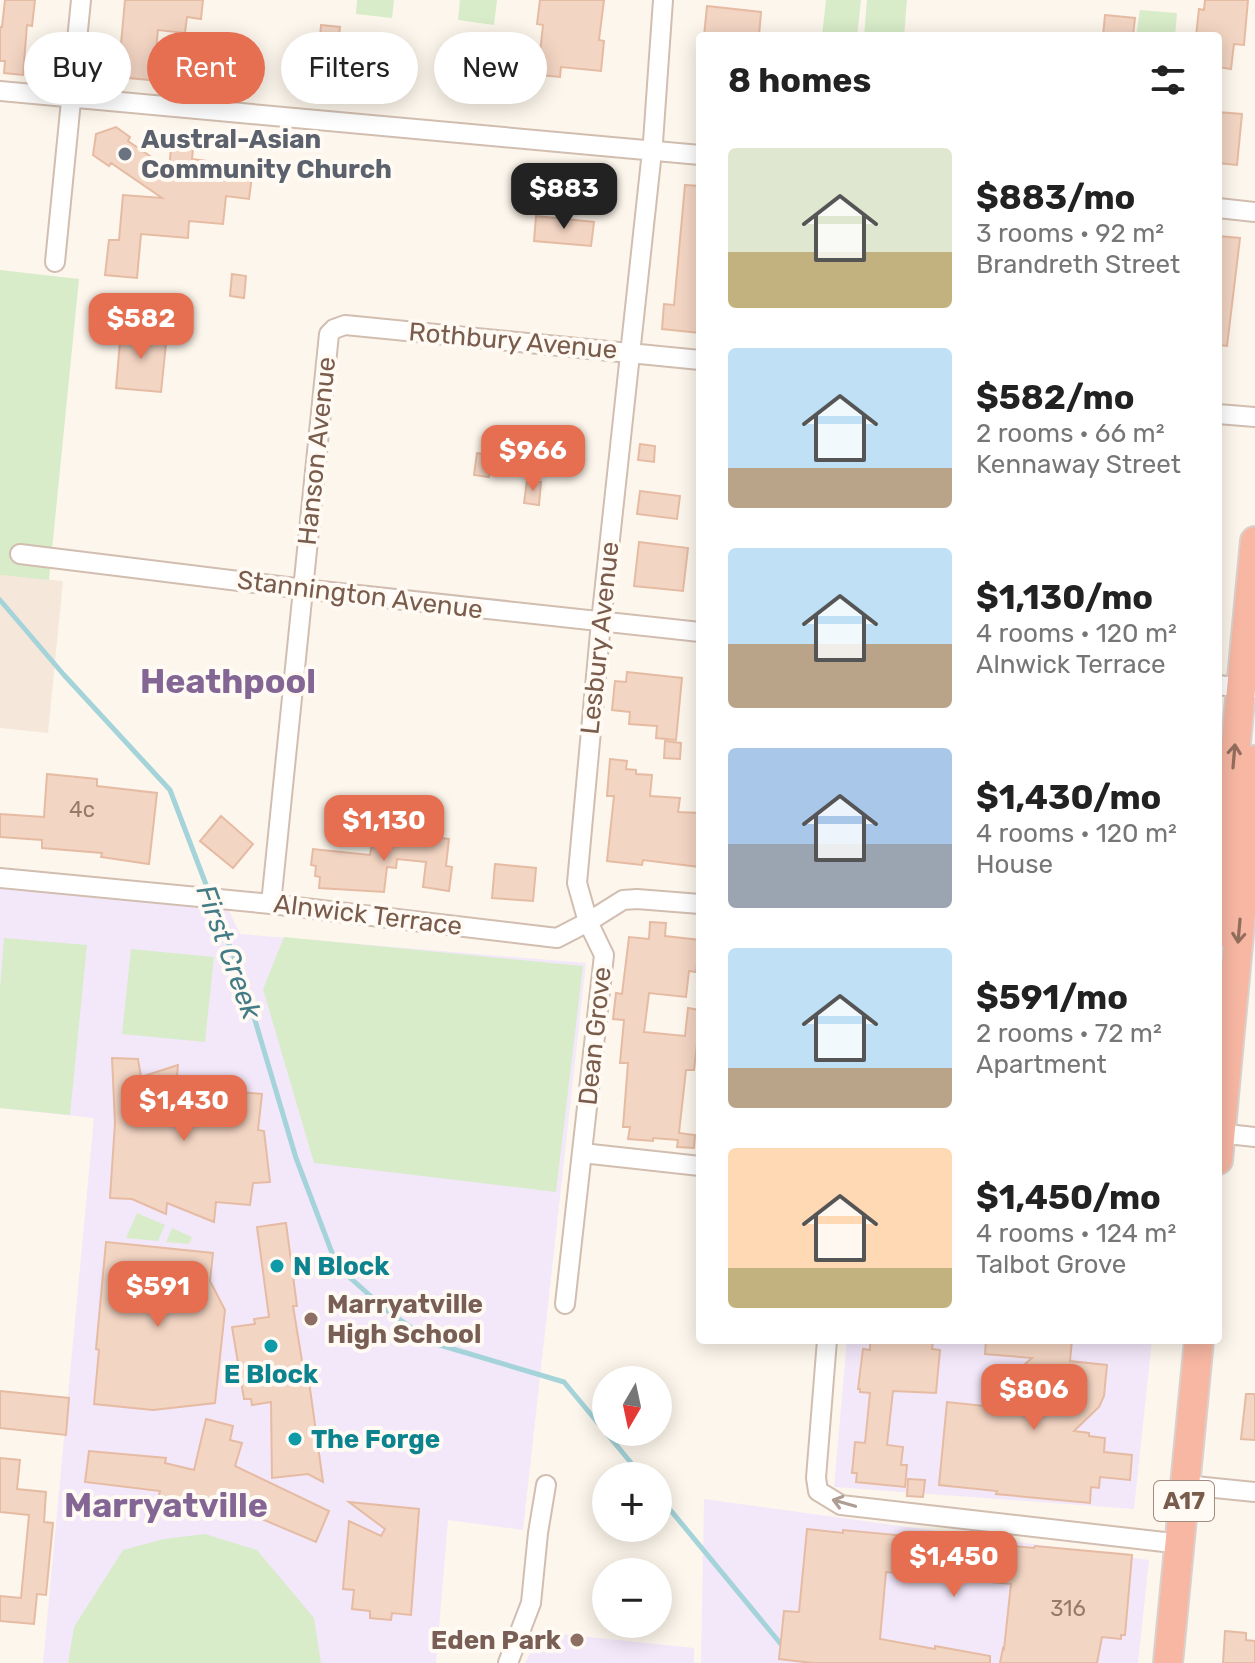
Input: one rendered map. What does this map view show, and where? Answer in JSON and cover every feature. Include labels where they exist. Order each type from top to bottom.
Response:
[{"type":"highway","points":[[1222,919],[1243,844],[1238,687],[1255,541]]},
{"type":"highway","points":[[1222,1061],[1224,1007],[1255,760]]},
{"type":"highway","name":"A17","points":[[1152,1663],[1181,1344]]},
{"type":"highway","name":"A17","points":[[1168,1663],[1199,1344]]},
{"type":"street","points":[[78,32],[81,0]]},
{"type":"street","name":"Lesbury Avenue","points":[[588,922],[577,883],[601,622],[652,150],[663,0]]},
{"type":"street","points":[[0,91],[24,93]]},
{"type":"street","points":[[131,102],[696,155]]},
{"type":"street","points":[[55,262],[71,104]]},
{"type":"street","points":[[1222,208],[1255,212]]},
{"type":"street","name":"Rothbury Avenue","points":[[329,334],[345,325],[696,360]]},
{"type":"street","name":"Hanson Avenue","points":[[271,904],[329,334]]},
{"type":"street","points":[[1222,414],[1255,417]]},
{"type":"street","name":"Stannington Avenue","points":[[20,554],[302,589],[696,632]]},
{"type":"street","name":"Alnwick Terrace","points":[[0,878],[223,898],[557,938],[623,900],[696,904]]},
{"type":"street","name":"Dean Grove","points":[[565,1304],[604,955],[588,922]]},
{"type":"street","points":[[1222,1142],[1255,1137]]},
{"type":"street","points":[[582,1153],[696,1166]]},
{"type":"street","points":[[827,1344],[816,1478],[818,1491],[841,1505],[1164,1542]]},
{"type":"street","points":[[508,1663],[531,1603],[546,1485]]},
{"type":"street","points":[[1185,1485],[1255,1492]]},
{"type":"shaded area","points":[[0,575],[63,581],[48,733],[0,728]]},
{"type":"shaded area","name":"Marryatville High School","points":[[0,878],[223,898],[240,934],[586,963],[523,1530],[448,1520],[436,1663],[43,1663],[94,1118],[0,1108]]},
{"type":"shaded area","points":[[847,1344],[1152,1344],[1134,1509],[834,1487]]},
{"type":"shaded area","points":[[704,1499],[1149,1560],[1138,1663],[701,1663]]},
{"type":"shaded area","name":"Eden Park","points":[[541,1632],[694,1648],[694,1663],[525,1663]]},
{"type":"green space","points":[[357,0],[394,0],[392,18],[356,14]]},
{"type":"green space","points":[[460,0],[497,0],[494,25],[458,20]]},
{"type":"green space","points":[[826,0],[861,0],[857,32],[822,32]]},
{"type":"green space","points":[[867,0],[907,0],[904,32],[864,32]]},
{"type":"green space","points":[[1140,10],[1177,13],[1175,32],[1137,32]]},
{"type":"green space","points":[[0,270],[79,279],[49,580],[0,575]]},
{"type":"green space","points":[[284,937],[583,966],[556,1192],[314,1163],[263,989]]},
{"type":"green space","points":[[4,938],[87,945],[70,1115],[0,1108],[0,989]]},
{"type":"green space","points":[[131,949],[214,957],[205,1042],[122,1034]]},
{"type":"green space","points":[[137,1213],[165,1225],[158,1241],[126,1238]]},
{"type":"green space","points":[[172,1228],[192,1237],[189,1244],[166,1242]]},
{"type":"green space","points":[[205,1534],[257,1550],[314,1618],[321,1663],[68,1663],[74,1627],[123,1550],[164,1539]]},
{"type":"building","points":[[5,0],[35,0],[32,26],[27,25],[24,32],[23,75],[4,73],[5,61],[0,61]]},
{"type":"building","points":[[125,0],[203,0],[201,19],[187,17],[185,32],[147,32],[147,80],[131,78],[131,32],[122,32]]},
{"type":"building","points":[[540,0],[604,0],[599,40],[604,41],[601,71],[561,67],[560,77],[547,76],[547,32],[542,32],[543,25],[537,24]]},
{"type":"building","points":[[1205,0],[1248,0],[1244,45],[1234,44],[1231,69],[1222,68],[1222,32],[1196,32],[1199,9],[1204,10]]},
{"type":"building","points":[[707,6],[761,12],[759,32],[704,32]]},
{"type":"building","points":[[1105,15],[1135,18],[1133,32],[1103,32]]},
{"type":"building","points":[[321,25],[340,27],[339,32],[320,32]]},
{"type":"building","points":[[1222,112],[1242,114],[1237,165],[1222,163]]},
{"type":"building","points":[[116,127],[130,137],[128,141],[169,169],[172,138],[194,140],[192,159],[253,167],[249,199],[226,196],[223,224],[189,221],[188,238],[141,234],[137,278],[105,275],[109,240],[119,240],[123,195],[162,198],[111,163],[109,166],[93,155],[96,134]]},
{"type":"building","points":[[685,185],[696,186],[696,333],[662,329],[664,304],[674,305]]},
{"type":"building","points":[[536,216],[594,222],[591,246],[534,241]]},
{"type":"building","points":[[1222,236],[1240,238],[1227,346],[1222,345]]},
{"type":"building","points":[[232,274],[246,276],[244,298],[230,296]]},
{"type":"building","points":[[121,330],[167,334],[161,392],[116,388]]},
{"type":"building","points":[[640,444],[655,446],[654,462],[638,460]]},
{"type":"building","points":[[477,453],[491,455],[489,477],[474,475]]},
{"type":"building","points":[[527,481],[541,482],[539,505],[524,503]]},
{"type":"building","points":[[640,491],[680,496],[677,519],[637,514]]},
{"type":"building","points":[[639,542],[688,548],[683,591],[634,586]]},
{"type":"building","points":[[627,672],[682,678],[676,740],[656,738],[657,726],[629,724],[630,712],[612,710],[615,681],[626,682]]},
{"type":"building","points":[[665,741],[681,743],[680,759],[664,758]]},
{"type":"building","points":[[610,759],[627,761],[626,769],[636,770],[636,774],[652,775],[650,796],[680,798],[678,812],[696,813],[696,867],[643,860],[642,865],[607,861],[614,796],[607,796]]},
{"type":"building","points":[[47,774],[97,779],[97,786],[157,793],[149,864],[101,857],[102,853],[42,848],[42,840],[0,837],[0,814],[44,817]]},
{"type":"building","points":[[221,816],[253,844],[233,868],[200,841]]},
{"type":"building","points":[[383,825],[404,827],[404,834],[449,839],[446,866],[452,867],[449,891],[423,887],[426,862],[397,859],[396,868],[387,867],[384,892],[319,888],[320,877],[315,876],[316,866],[311,865],[313,849],[370,855],[372,844],[381,845]]},
{"type":"building","points":[[495,864],[536,868],[533,901],[492,898]]},
{"type":"building","points":[[650,922],[666,923],[665,936],[696,940],[696,972],[689,971],[686,997],[649,993],[644,1032],[685,1036],[688,1008],[696,1009],[694,1070],[686,1070],[679,1133],[695,1135],[694,1148],[677,1147],[678,1140],[628,1139],[630,1127],[623,1127],[628,1063],[620,1063],[624,1020],[613,1019],[616,993],[622,994],[629,937],[649,939]]},
{"type":"building","points":[[112,1058],[138,1059],[141,1077],[178,1065],[176,1086],[262,1094],[258,1130],[264,1131],[270,1182],[253,1183],[250,1205],[216,1202],[214,1222],[167,1203],[166,1214],[132,1199],[110,1198],[115,1123]]},
{"type":"building","points":[[286,1223],[297,1306],[293,1306],[303,1367],[307,1367],[323,1482],[308,1474],[272,1478],[271,1402],[252,1405],[251,1399],[244,1399],[232,1327],[255,1324],[254,1319],[269,1317],[257,1227]]},
{"type":"building","points":[[106,1242],[213,1253],[210,1281],[225,1310],[215,1403],[153,1410],[94,1404]]},
{"type":"building","points":[[870,1344],[933,1344],[932,1349],[940,1350],[936,1393],[893,1391],[887,1445],[903,1447],[901,1465],[907,1465],[905,1487],[856,1482],[857,1473],[852,1473],[855,1442],[865,1443],[870,1393],[858,1389],[863,1349],[870,1350]]},
{"type":"building","points":[[986,1344],[1072,1344],[1070,1361],[1107,1365],[1104,1396],[1099,1407],[1074,1431],[1105,1438],[1104,1452],[1132,1455],[1130,1480],[1100,1477],[1099,1488],[1091,1487],[1090,1503],[939,1485],[947,1402],[1052,1413],[1018,1370],[1032,1358],[985,1354]]},
{"type":"building","points":[[0,1391],[69,1398],[66,1435],[0,1428]]},
{"type":"building","points":[[1246,1394],[1255,1394],[1255,1440],[1241,1439]]},
{"type":"building","points":[[206,1419],[233,1426],[230,1440],[242,1443],[235,1466],[329,1511],[316,1542],[243,1511],[242,1517],[158,1499],[160,1491],[85,1482],[89,1451],[166,1458],[165,1463],[194,1470]]},
{"type":"building","points":[[0,1458],[20,1460],[17,1489],[46,1492],[44,1522],[53,1523],[46,1595],[37,1594],[34,1624],[0,1621],[0,1596],[21,1598],[29,1515],[0,1512]]},
{"type":"building","points":[[908,1479],[925,1480],[923,1497],[907,1496]]},
{"type":"building","points":[[349,1502],[419,1509],[411,1615],[392,1613],[391,1620],[370,1618],[370,1611],[352,1609],[354,1590],[343,1589],[349,1521],[381,1536],[385,1529]]},
{"type":"building","points":[[807,1529],[1132,1555],[1125,1635],[1121,1635],[1121,1639],[1102,1637],[1097,1663],[1000,1663],[1011,1584],[886,1572],[880,1639],[990,1656],[990,1663],[813,1663],[779,1659],[784,1611],[799,1612]]},
{"type":"building","points":[[1225,1631],[1246,1633],[1246,1640],[1255,1641],[1255,1663],[1223,1663]]},
{"type":"waterway","name":"First Creek","points":[[0,600],[170,790],[210,895]]},
{"type":"waterway","name":"First Creek","points":[[213,904],[243,980],[296,1158],[337,1266],[385,1309],[433,1343],[564,1382],[630,1462]]},
{"type":"waterway","name":"First Creek","points":[[672,1512],[785,1649]]},
{"type":"place","name":"Austral-Asian Community Church","points":[[125,154]]},
{"type":"place","name":"N Block","points":[[277,1266]]},
{"type":"place","name":"Marryatville High School","points":[[311,1319]]},
{"type":"place","name":"E Block","points":[[271,1346]]},
{"type":"place","name":"The Forge","points":[[295,1439]]},
{"type":"place","name":"Eden Park","points":[[577,1640]]},
{"type":"district","name":"Heathpool","points":[[228,681]]},
{"type":"district","name":"Marryatville","points":[[166,1505]]}]
